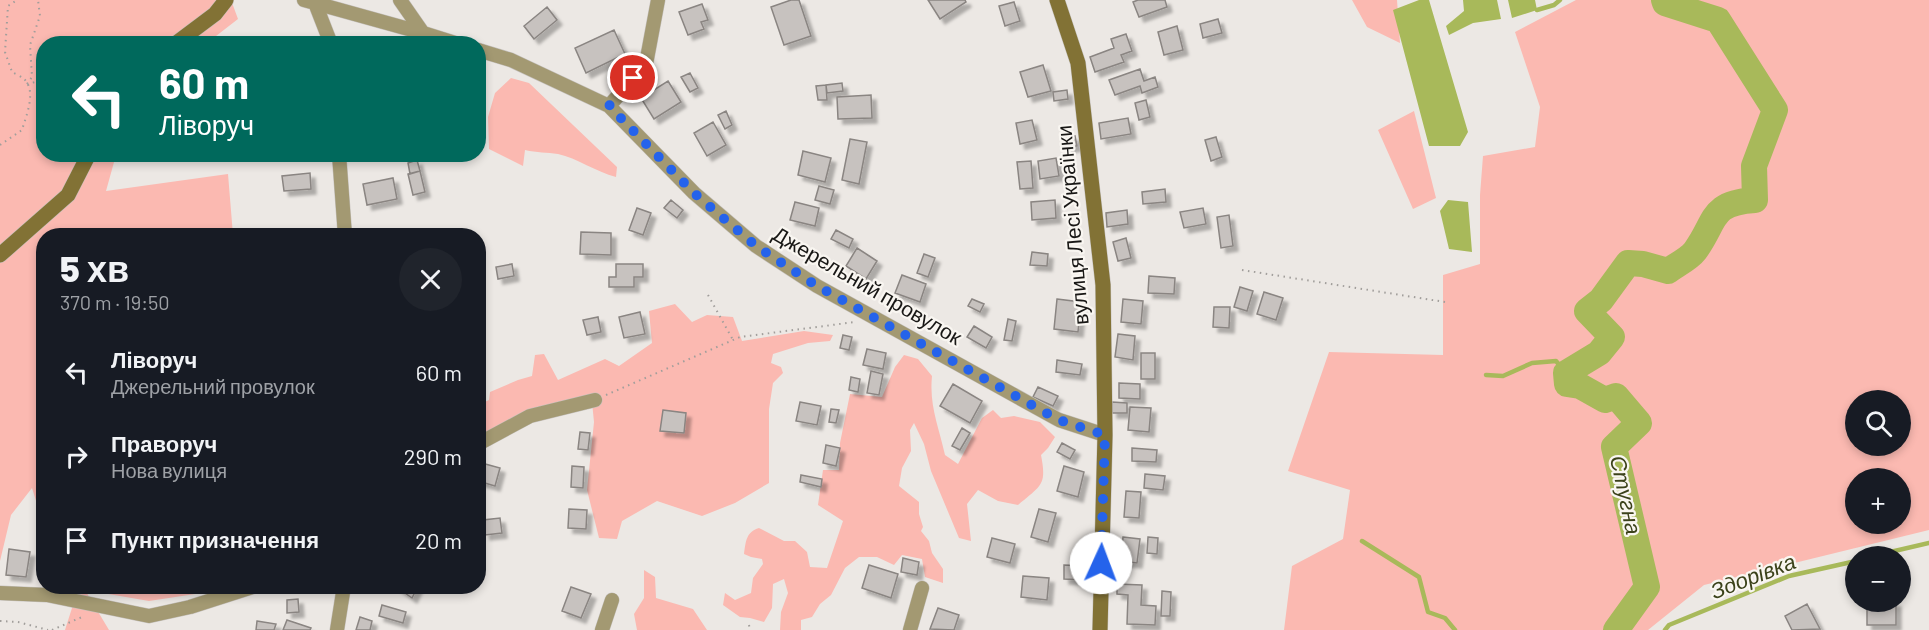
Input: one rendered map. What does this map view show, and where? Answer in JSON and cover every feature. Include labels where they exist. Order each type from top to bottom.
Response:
[{"type":"street","points":[[186,36],[215,14],[226,0]]},
{"type":"street","points":[[400,0],[423,33]]},
{"type":"street","points":[[609,106],[646,64],[658,0]]},
{"type":"street","name":"вулиця Лесі Українки","points":[[1056,0],[1078,63],[1103,285],[1105,435],[1100,630]]},
{"type":"street","points":[[311,1],[433,36]]},
{"type":"street","points":[[311,1],[327,36]]},
{"type":"street","name":"Джерельний провулок","points":[[486,52],[511,60],[609,106],[694,193],[756,246],[817,286],[1059,420],[1105,435]]},
{"type":"street","points":[[0,255],[68,195],[85,162]]},
{"type":"street","points":[[340,162],[344,228]]},
{"type":"street","points":[[486,440],[530,416],[595,400]]},
{"type":"street","points":[[910,630],[922,588]]},
{"type":"street","points":[[0,593],[47,595],[149,616],[190,607],[231,594]]},
{"type":"street","points":[[337,630],[343,594]]},
{"type":"street","points":[[602,630],[612,600]]},
{"type":"path","points":[[0,146],[22,130],[29,106],[30,91],[26,80],[12,72],[5,52],[8,6],[17,0]]},
{"type":"path","points":[[27,84],[32,77],[30,45],[40,16],[38,0]]},
{"type":"path","points":[[27,84],[36,82]]},
{"type":"path","points":[[1242,270],[1445,302]]},
{"type":"path","points":[[708,295],[733,340]]},
{"type":"path","points":[[595,400],[740,337],[876,319]]},
{"type":"path","points":[[0,621],[18,622],[50,630],[107,607]]},
{"type":"path","points":[[749,625],[750,630]]},
{"type":"shaded area","points":[[0,0],[231,0],[238,19],[216,36],[36,36],[36,162],[114,162],[106,191],[228,174],[232,228],[36,228],[36,501],[32,488],[11,515],[0,561]]},
{"type":"shaded area","points":[[1352,0],[1397,0],[1400,43],[1367,27]]},
{"type":"shaded area","points":[[1419,0],[1429,0],[1468,132],[1460,146],[1429,146],[1393,10]]},
{"type":"shaded area","points":[[1463,0],[1497,0],[1501,19],[1473,23],[1449,35],[1446,26],[1464,11]]},
{"type":"shaded area","points":[[1508,0],[1535,0],[1537,10],[1512,18]]},
{"type":"shaded area","points":[[1576,0],[1929,0],[1929,530],[1864,546],[1845,546],[1845,551],[1704,585],[1648,630],[1284,630],[1292,566],[1343,539],[1350,490],[1288,471],[1329,352],[1443,355],[1443,275],[1480,264],[1480,195],[1483,156],[1535,147],[1540,107],[1515,32]]},
{"type":"shaded area","points":[[511,78],[529,83],[617,167],[616,177],[558,154],[525,150],[523,166],[489,149],[488,117],[495,93]]},
{"type":"shaded area","points":[[1414,111],[1436,198],[1413,209],[1378,130]]},
{"type":"shaded area","points":[[1448,200],[1468,202],[1472,252],[1449,249],[1440,211]]},
{"type":"shaded area","points":[[675,304],[692,322],[707,315],[733,317],[742,341],[804,331],[833,335],[830,341],[808,343],[773,354],[771,363],[781,367],[783,373],[773,383],[769,409],[769,483],[735,503],[702,516],[657,501],[622,521],[617,539],[599,538],[587,490],[594,422],[592,402],[569,399],[486,433],[486,401],[489,400],[490,392],[532,376],[535,355],[544,354],[558,380],[605,359],[619,366],[652,343],[649,311]]},
{"type":"shaded area","points":[[904,355],[918,359],[932,376],[933,407],[945,455],[958,464],[982,418],[993,410],[1001,418],[1014,416],[1040,422],[1055,437],[1041,455],[1043,473],[1037,489],[1018,505],[998,501],[978,490],[967,504],[971,541],[959,538],[914,423],[910,430],[911,451],[902,468],[899,486],[919,502],[919,514],[923,527],[921,531],[929,541],[932,553],[943,569],[943,583],[925,577],[922,559],[902,555],[894,565],[877,557],[859,557],[845,568],[831,595],[820,604],[812,617],[801,620],[801,630],[780,630],[781,612],[788,593],[784,579],[773,584],[772,608],[764,622],[740,617],[723,605],[725,593],[735,600],[751,593],[753,578],[763,564],[762,559],[744,554],[747,538],[751,532],[759,528],[784,541],[795,541],[807,552],[810,567],[827,568],[843,521],[818,505],[823,470],[839,470],[840,443],[850,394],[882,397],[895,367]]},
{"type":"shaded area","points":[[644,570],[655,577],[656,598],[693,609],[707,630],[637,630],[634,614],[644,598]]},
{"type":"shaded area","points":[[67,594],[87,594],[109,630],[65,630],[72,608]]},
{"type":"shaded area","points":[[108,594],[195,594],[149,601]]},
{"type":"building","points":[[791,0],[799,0],[811,36],[784,45],[771,7]]},
{"type":"building","points":[[928,0],[965,0],[966,2],[940,19]]},
{"type":"building","points":[[1165,0],[1167,7],[1139,17],[1133,2]]},
{"type":"building","points":[[1014,2],[1020,21],[1005,26],[999,6]]},
{"type":"building","points":[[702,4],[708,20],[701,22],[704,29],[688,35],[679,12]]},
{"type":"building","points":[[547,7],[557,20],[534,39],[524,26]]},
{"type":"building","points":[[1218,19],[1222,33],[1203,38],[1200,24]]},
{"type":"building","points":[[1177,26],[1183,50],[1164,55],[1158,32]]},
{"type":"building","points":[[614,30],[625,54],[586,73],[575,48]]},
{"type":"building","points":[[1126,34],[1132,51],[1121,55],[1124,62],[1095,72],[1090,57],[1114,48],[1111,39]]},
{"type":"building","points":[[1043,65],[1051,91],[1028,97],[1020,72]]},
{"type":"building","points":[[1140,69],[1144,81],[1155,77],[1158,87],[1142,93],[1140,86],[1115,95],[1109,80]]},
{"type":"building","points":[[690,73],[698,88],[690,92],[681,77]]},
{"type":"building","points":[[668,81],[681,102],[654,119],[641,98]]},
{"type":"building","points":[[842,83],[843,91],[827,93],[826,85]]},
{"type":"building","points":[[826,85],[827,100],[818,100],[816,86]]},
{"type":"building","points":[[1067,90],[1068,99],[1054,101],[1053,92]]},
{"type":"building","points":[[871,95],[872,118],[838,119],[837,97]]},
{"type":"building","points":[[1146,100],[1150,117],[1139,120],[1135,103]]},
{"type":"building","points":[[726,111],[732,125],[725,129],[718,115]]},
{"type":"building","points":[[1128,118],[1131,134],[1101,139],[1099,123]]},
{"type":"building","points":[[1032,120],[1037,140],[1020,144],[1016,123]]},
{"type":"building","points":[[713,122],[726,145],[707,156],[694,133]]},
{"type":"building","points":[[1075,136],[1077,146],[1066,148],[1065,138]]},
{"type":"building","points":[[1216,137],[1222,157],[1211,161],[1205,140]]},
{"type":"building","points":[[850,139],[867,142],[859,184],[842,180]]},
{"type":"building","points":[[803,151],[831,158],[825,182],[798,175]]},
{"type":"building","points":[[1056,158],[1059,176],[1040,179],[1038,161]]},
{"type":"building","points":[[1031,161],[1033,188],[1020,189],[1017,162]]},
{"type":"building","points":[[418,162],[420,171],[410,174],[408,163]]},
{"type":"building","points":[[420,171],[425,192],[413,195],[408,174]]},
{"type":"building","points":[[310,173],[311,189],[284,191],[282,176]]},
{"type":"building","points":[[393,178],[397,199],[367,205],[363,184]]},
{"type":"building","points":[[819,186],[834,190],[830,204],[815,200]]},
{"type":"building","points":[[1165,189],[1166,202],[1143,204],[1142,192]]},
{"type":"building","points":[[671,200],[683,210],[677,218],[664,208]]},
{"type":"building","points":[[1055,200],[1056,218],[1032,220],[1031,202]]},
{"type":"building","points":[[795,202],[819,208],[815,226],[790,220]]},
{"type":"building","points":[[637,208],[651,213],[643,235],[629,230]]},
{"type":"building","points":[[1203,208],[1206,224],[1184,228],[1180,212]]},
{"type":"building","points":[[1127,210],[1128,224],[1107,227],[1106,213]]},
{"type":"building","points":[[1229,215],[1233,246],[1221,248],[1217,217]]},
{"type":"building","points":[[836,230],[853,239],[849,248],[831,239]]},
{"type":"building","points":[[581,232],[611,233],[611,255],[580,254]]},
{"type":"building","points":[[1126,238],[1131,258],[1118,261],[1113,242]]},
{"type":"building","points":[[857,248],[877,261],[866,279],[846,266]]},
{"type":"building","points":[[1032,252],[1048,254],[1047,266],[1030,265]]},
{"type":"building","points":[[924,254],[935,258],[928,277],[917,273]]},
{"type":"building","points":[[512,264],[514,276],[498,279],[496,267]]},
{"type":"building","points":[[616,264],[643,264],[643,277],[634,277],[634,287],[609,287],[609,277],[616,277]]},
{"type":"building","points":[[902,275],[926,284],[920,302],[895,293]]},
{"type":"building","points":[[1149,276],[1175,278],[1174,294],[1148,293]]},
{"type":"building","points":[[1240,287],[1253,291],[1247,311],[1234,307]]},
{"type":"building","points":[[1264,292],[1283,298],[1276,320],[1257,314]]},
{"type":"building","points":[[972,299],[984,304],[980,312],[968,306]]},
{"type":"building","points":[[1057,299],[1081,302],[1078,332],[1054,329]]},
{"type":"building","points":[[1123,299],[1143,301],[1141,324],[1121,322]]},
{"type":"building","points":[[1214,307],[1230,307],[1229,328],[1213,327]]},
{"type":"building","points":[[640,312],[645,334],[624,338],[619,317]]},
{"type":"building","points":[[598,317],[601,332],[587,335],[583,320]]},
{"type":"building","points":[[1008,319],[1016,321],[1012,341],[1004,340]]},
{"type":"building","points":[[974,326],[992,337],[986,348],[967,337]]},
{"type":"building","points":[[1118,334],[1135,336],[1133,360],[1115,357]]},
{"type":"building","points":[[843,335],[852,337],[849,350],[840,348]]},
{"type":"building","points":[[867,349],[886,353],[883,369],[863,365]]},
{"type":"building","points":[[1141,353],[1155,353],[1155,379],[1141,379]]},
{"type":"building","points":[[1057,360],[1082,364],[1080,375],[1056,372]]},
{"type":"building","points":[[871,371],[883,374],[879,395],[867,393]]},
{"type":"building","points":[[851,377],[860,379],[858,392],[849,390]]},
{"type":"building","points":[[1119,383],[1140,384],[1140,399],[1119,398]]},
{"type":"building","points":[[953,384],[982,401],[970,423],[940,406]]},
{"type":"building","points":[[1038,387],[1058,396],[1053,406],[1033,397]]},
{"type":"building","points":[[800,402],[821,406],[817,425],[796,421]]},
{"type":"building","points":[[1112,402],[1127,403],[1127,413],[1112,413]]},
{"type":"building","points":[[1130,407],[1151,408],[1149,432],[1128,430]]},
{"type":"building","points":[[831,409],[839,410],[836,423],[829,422]]},
{"type":"building","points":[[663,410],[686,413],[684,433],[660,431]]},
{"type":"building","points":[[962,428],[970,433],[960,450],[952,446]]},
{"type":"building","points":[[580,432],[590,433],[588,450],[578,449]]},
{"type":"building","points":[[1062,443],[1075,450],[1070,459],[1057,452]]},
{"type":"building","points":[[826,445],[840,448],[836,466],[823,463]]},
{"type":"building","points":[[1132,448],[1157,450],[1156,462],[1132,461]]},
{"type":"building","points":[[486,464],[500,468],[495,486],[486,483]]},
{"type":"building","points":[[572,466],[584,467],[583,488],[571,487]]},
{"type":"building","points":[[1064,466],[1084,472],[1078,497],[1057,491]]},
{"type":"building","points":[[1145,474],[1165,476],[1163,490],[1144,488]]},
{"type":"building","points":[[801,475],[822,479],[821,487],[800,482]]},
{"type":"building","points":[[1126,491],[1141,492],[1139,518],[1124,517]]},
{"type":"building","points":[[569,509],[587,510],[586,529],[568,528]]},
{"type":"building","points":[[1039,509],[1056,513],[1048,542],[1031,537]]},
{"type":"building","points":[[500,518],[502,533],[486,535],[486,520]]},
{"type":"building","points":[[1123,537],[1140,539],[1137,563],[1121,561]]},
{"type":"building","points":[[1148,537],[1158,538],[1157,554],[1147,553]]},
{"type":"building","points":[[992,538],[1015,544],[1010,563],[987,557]]},
{"type":"building","points":[[9,549],[30,552],[26,577],[6,575]]},
{"type":"building","points":[[903,558],[919,562],[917,575],[901,572]]},
{"type":"building","points":[[869,565],[898,574],[891,598],[862,588]]},
{"type":"building","points":[[1064,565],[1085,566],[1085,580],[1064,579]]},
{"type":"building","points":[[1023,576],[1049,578],[1047,600],[1021,597]]},
{"type":"building","points":[[1117,584],[1142,585],[1141,605],[1156,606],[1155,625],[1127,624],[1128,595],[1117,594]]},
{"type":"building","points":[[571,587],[591,594],[581,618],[562,611]]},
{"type":"building","points":[[1162,591],[1171,592],[1170,616],[1161,616]]},
{"type":"building","points":[[298,599],[299,612],[287,613],[287,600]]},
{"type":"building","points":[[1807,604],[1820,629],[1792,630],[1785,616]]},
{"type":"building","points":[[382,605],[406,612],[403,623],[379,616]]},
{"type":"building","points":[[938,608],[959,615],[954,630],[930,629]]},
{"type":"building","points":[[1867,612],[1896,612],[1896,625],[1867,625]]},
{"type":"building","points":[[360,617],[372,621],[370,630],[356,630]]},
{"type":"building","points":[[287,620],[311,628],[310,630],[283,630]]},
{"type":"building","points":[[257,621],[276,624],[274,630],[256,630]]},
{"type":"waterway","points":[[1537,10],[1554,5],[1560,0]]},
{"type":"waterway","name":"Стугна","points":[[1616,630],[1647,587],[1614,447],[1639,423],[1616,396],[1605,400],[1580,386],[1567,384],[1566,373],[1599,353],[1612,337],[1587,311],[1601,300],[1628,263],[1643,264],[1668,271],[1695,251],[1716,215],[1722,210],[1729,205],[1755,200],[1754,166],[1775,110],[1718,20],[1665,3],[1664,0]]},
{"type":"waterway","points":[[1486,375],[1503,376],[1532,363],[1556,361],[1566,373]]},
{"type":"waterway","points":[[1362,541],[1419,577],[1428,612],[1445,618],[1455,630]]},
{"type":"waterway","name":"Здорівка","points":[[1911,547],[1929,543]]},
{"type":"waterway","name":"Здорівка","points":[[1665,630],[1669,625],[1789,576],[1845,563]]},
{"type":"route","points":[[633,78],[609,106],[694,193],[756,246],[817,286],[1059,420],[1105,435],[1101,563]]}]
